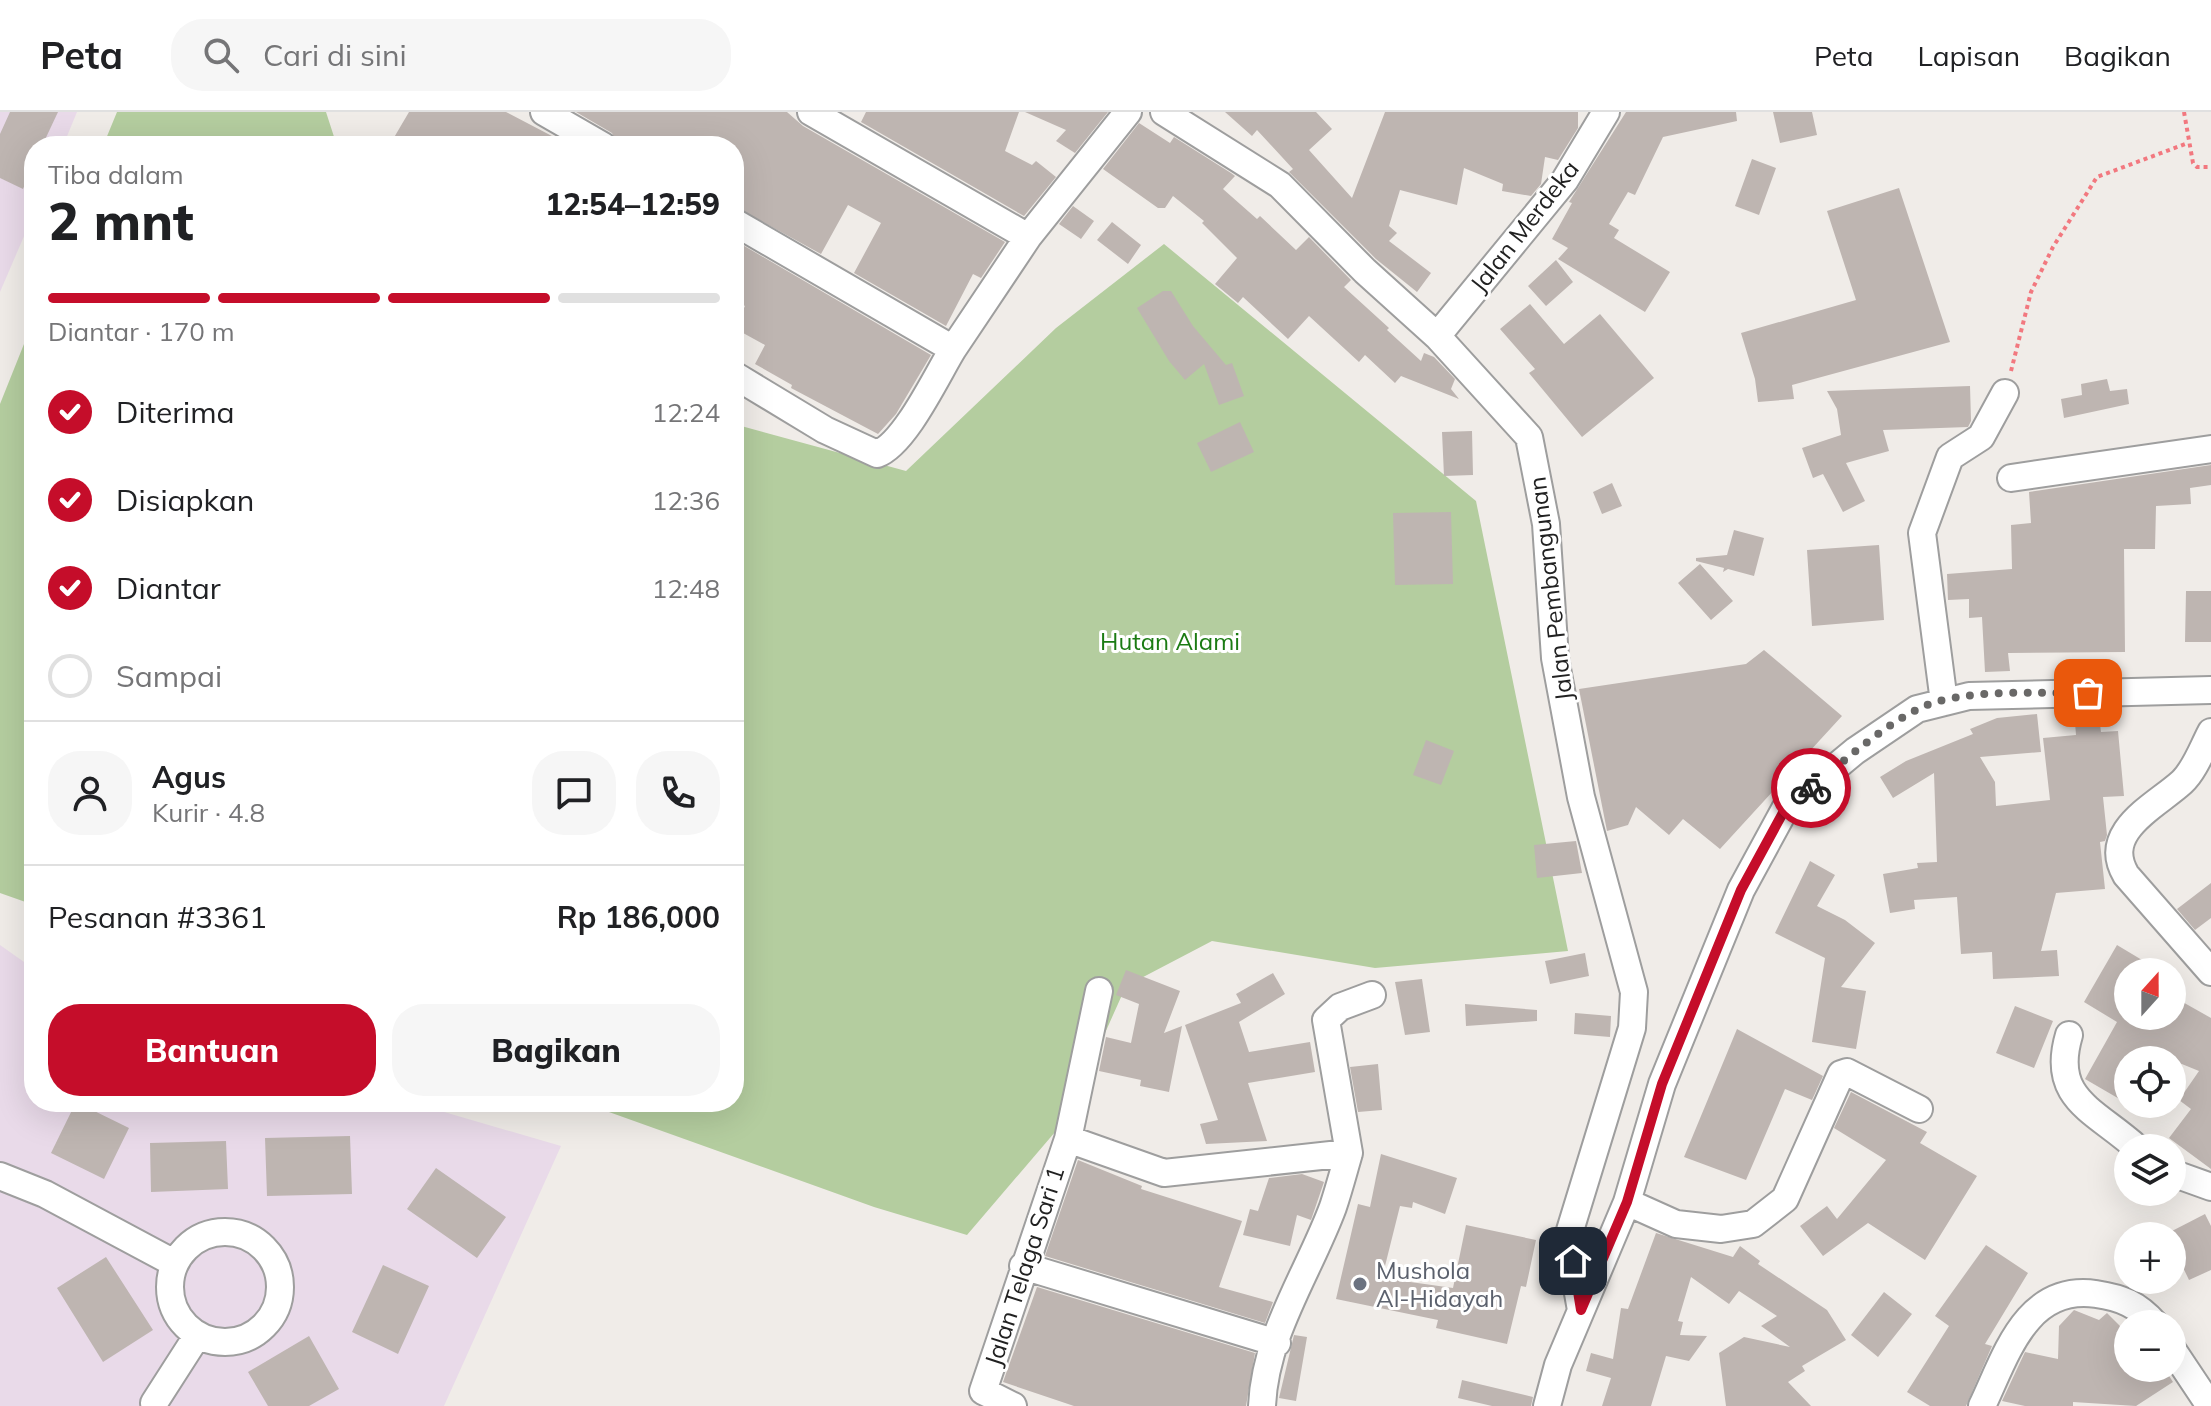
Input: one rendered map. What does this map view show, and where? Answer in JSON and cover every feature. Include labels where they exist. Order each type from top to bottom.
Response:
[{"type":"street","points":[[544,112],[586,136]]},
{"type":"street","points":[[811,112],[851,122],[1028,237]]},
{"type":"street","points":[[744,381],[825,430],[877,454],[888,450],[1028,237],[1128,112]]},
{"type":"street","name":"Jalan Pembangunan","points":[[1164,112],[1280,185],[1365,271],[1437,336],[1519,425],[1533,449],[1546,524],[1555,658],[1581,797],[1634,992],[1632,1028],[1568,1237],[1581,1310]]},
{"type":"street","name":"Jalan Merdeka","points":[[1437,336],[1565,180],[1606,112]]},
{"type":"street","points":[[744,228],[953,349]]},
{"type":"street","points":[[1944,702],[1922,533],[1950,457],[1981,437],[2005,393]]},
{"type":"street","points":[[2011,478],[2211,449]]},
{"type":"street","points":[[1547,1406],[1558,1365],[1627,1202],[1662,1084],[1741,890],[1785,809],[1855,751],[1917,709],[1969,696],[2210,692]]},
{"type":"street","points":[[2211,732],[2185,780],[2129,825],[2120,843],[2121,867],[2126,875],[2211,972]]},
{"type":"street","points":[[1068,1139],[1099,991]]},
{"type":"street","points":[[1262,1406],[1263,1387],[1290,1300],[1332,1208],[1349,1153],[1326,1020],[1340,1007],[1372,995]]},
{"type":"street","points":[[2069,1035],[2062,1059],[2065,1081],[2073,1095],[2120,1134]]},
{"type":"street","points":[[1627,1202],[1676,1224],[1721,1229],[1753,1224],[1785,1199],[1841,1074],[1847,1072],[1919,1109]]},
{"type":"street","name":"Jalan Telaga Sari 1","points":[[1013,1406],[981,1398],[1068,1139],[1164,1173],[1349,1153]]},
{"type":"street","points":[[0,1176],[45,1194],[174,1263]]},
{"type":"street","points":[[2186,1178],[2211,1187]]},
{"type":"street","points":[[222,1231],[242,1234],[260,1243],[273,1258],[280,1277],[280,1297],[274,1315],[260,1330],[243,1340],[223,1343],[197,1336],[177,1315],[170,1298],[169,1280],[174,1263],[186,1247],[203,1236],[222,1231]]},
{"type":"street","points":[[1023,1266],[1277,1343]]},
{"type":"street","points":[[1982,1406],[2021,1325],[2034,1310],[2049,1301],[2086,1293],[2121,1298],[2142,1310]]},
{"type":"street","points":[[154,1403],[197,1336]]},
{"type":"street","points":[[2186,1370],[2210,1406]]},
{"type":"path","points":[[2184,112],[2193,163],[2197,167],[2211,167]]},
{"type":"path","points":[[2005,393],[2031,292],[2053,247],[2097,177],[2188,143]]},
{"type":"shaded area","points":[[0,112],[77,112],[67,136],[24,136],[24,236],[0,292]]},
{"type":"shaded area","points":[[0,945],[24,962],[24,1112],[444,1112],[561,1146],[444,1406],[0,1406]]},
{"type":"green space","points":[[117,112],[326,112],[334,136],[107,136]]},
{"type":"green space","name":"Hutan Alami","points":[[1164,244],[1476,501],[1568,951],[1375,968],[1212,941],[1126,986],[1067,1118],[967,1235],[874,1207],[609,1112],[744,1112],[744,427],[906,471],[1056,328]]},
{"type":"green space","points":[[24,344],[24,901],[0,893],[0,404]]},
{"type":"building","points":[[10,112],[58,112],[47,136],[24,136],[23,189],[0,178],[0,134]]},
{"type":"building","points":[[409,112],[506,112],[552,136],[395,136]]},
{"type":"building","points":[[576,112],[787,112],[803,126],[1005,242],[981,278],[973,274],[946,326],[854,273],[881,223],[848,205],[821,254],[744,212],[744,136],[614,136]]},
{"type":"building","points":[[866,112],[1019,112],[1005,151],[1032,165],[1036,161],[1056,177],[1024,216],[861,122]]},
{"type":"building","points":[[1025,112],[1108,112],[1075,153],[1056,141],[1066,130]]},
{"type":"building","points":[[1225,112],[1316,112],[1332,129],[1309,150],[1352,198],[1385,112],[1578,112],[1578,128],[1558,160],[1545,157],[1541,184],[1531,196],[1502,191],[1503,184],[1464,168],[1457,205],[1400,190],[1389,226],[1397,233],[1389,241],[1431,273],[1417,292],[1376,259],[1289,172],[1293,169],[1257,130],[1252,136]]},
{"type":"building","points":[[1626,112],[1736,112],[1737,121],[1663,137],[1635,195],[1628,192],[1609,224],[1619,230],[1614,238],[1670,272],[1645,312],[1558,259],[1568,248],[1552,239],[1572,203],[1569,202]]},
{"type":"building","points":[[1773,112],[1812,112],[1817,135],[1780,143]]},
{"type":"building","points":[[1139,123],[1170,143],[1174,137],[1235,176],[1223,189],[1257,219],[1260,216],[1296,250],[1309,237],[1351,280],[1344,287],[1389,328],[1387,330],[1421,361],[1424,353],[1434,357],[1455,379],[1451,389],[1459,399],[1401,376],[1395,383],[1365,355],[1359,362],[1309,316],[1288,339],[1243,297],[1238,303],[1215,284],[1237,258],[1202,223],[1204,221],[1173,196],[1165,208],[1158,208],[1103,169]]},
{"type":"building","points":[[1752,159],[1776,168],[1759,215],[1735,206]]},
{"type":"building","points":[[1899,188],[1950,342],[1792,385],[1794,399],[1758,402],[1755,379],[1741,333],[1856,300],[1827,211]]},
{"type":"building","points":[[1073,206],[1094,221],[1081,239],[1059,224]]},
{"type":"building","points":[[1112,222],[1141,245],[1128,264],[1097,240]]},
{"type":"building","points":[[744,246],[931,355],[896,414],[878,434],[791,388],[792,385],[755,364],[765,345],[744,333]]},
{"type":"building","points":[[1556,260],[1573,282],[1546,306],[1528,286]]},
{"type":"building","points":[[1163,291],[1171,291],[1193,326],[1226,365],[1232,363],[1244,396],[1219,405],[1204,364],[1185,380],[1169,361],[1137,308]]},
{"type":"building","points":[[1530,304],[1564,344],[1600,314],[1654,378],[1582,437],[1529,373],[1535,369],[1500,329]]},
{"type":"building","points":[[2107,379],[2110,391],[2127,389],[2129,404],[2064,418],[2061,399],[2082,395],[2081,384]]},
{"type":"building","points":[[1970,386],[1971,421],[1968,427],[1883,430],[1889,451],[1846,463],[1865,501],[1843,512],[1823,474],[1813,478],[1802,448],[1841,435],[1837,409],[1827,391]]},
{"type":"building","points":[[1240,422],[1254,452],[1211,472],[1197,443]]},
{"type":"building","points":[[1472,431],[1473,475],[1444,476],[1442,432]]},
{"type":"building","points":[[2211,465],[2211,485],[2190,488],[2191,504],[2156,506],[2155,549],[2124,549],[2125,652],[2008,653],[2010,671],[1985,672],[1982,617],[1969,618],[1969,599],[1948,600],[1947,574],[2012,569],[2011,525],[2031,523],[2029,492]]},
{"type":"building","points":[[1612,483],[1622,506],[1602,514],[1593,492]]},
{"type":"building","points":[[1451,512],[1453,584],[1395,585],[1393,513]]},
{"type":"building","points":[[1734,530],[1764,538],[1754,576],[1728,569],[1723,572],[1724,568],[1696,561],[1696,558],[1727,555]]},
{"type":"building","points":[[1879,545],[1884,620],[1812,626],[1807,550]]},
{"type":"building","points":[[1700,564],[1733,601],[1711,620],[1678,583]]},
{"type":"building","points":[[2186,591],[2211,591],[2211,642],[2185,642]]},
{"type":"building","points":[[1764,650],[1842,716],[1720,849],[1683,819],[1669,835],[1636,807],[1628,825],[1607,831],[1579,689],[1746,664]]},
{"type":"building","points":[[2098,709],[2101,732],[2118,731],[2124,796],[2103,797],[2107,835],[2105,841],[2100,842],[2105,889],[2056,893],[2041,951],[2057,950],[2059,976],[1993,979],[1992,952],[1961,954],[1957,897],[1914,900],[1915,909],[1890,913],[1883,874],[1918,868],[1917,863],[1937,862],[1934,773],[1893,798],[1880,777],[1906,761],[1973,734],[1970,729],[1997,718],[2037,714],[2041,752],[1980,757],[1995,782],[1996,806],[2050,800],[2043,738],[2076,735],[2074,710]]},
{"type":"building","points":[[1426,740],[1454,751],[1441,785],[1413,775]]},
{"type":"building","points":[[1576,841],[1582,873],[1537,878],[1534,845]]},
{"type":"building","points":[[1810,861],[1835,875],[1817,906],[1845,920],[1875,943],[1841,987],[1866,991],[1856,1049],[1812,1042],[1825,958],[1775,933]]},
{"type":"building","points":[[2211,883],[2211,918],[2195,930],[2177,909]]},
{"type":"building","points":[[2117,945],[2139,958],[2114,958],[2114,1020],[2084,1002]]},
{"type":"building","points":[[1585,953],[1589,976],[1550,984],[1545,961]]},
{"type":"building","points":[[1126,970],[1180,991],[1164,1033],[1182,1026],[1169,1092],[1140,1086],[1141,1080],[1099,1071],[1106,1037],[1131,1043],[1139,1004],[1116,995]]},
{"type":"building","points":[[1273,973],[1285,994],[1239,1022],[1249,1052],[1310,1042],[1315,1072],[1248,1083],[1267,1141],[1206,1144],[1200,1124],[1218,1120],[1185,1025],[1241,1003],[1236,994]]},
{"type":"building","points":[[1422,979],[1430,1032],[1405,1035],[1395,982]]},
{"type":"building","points":[[1465,1004],[1537,1010],[1537,1021],[1466,1026]]},
{"type":"building","points":[[2186,1004],[2211,1018],[2211,1169],[2186,1151],[2186,1134],[2172,1134],[2191,1109],[2186,1105],[2186,1090],[2199,1071],[2186,1066],[2186,1046],[2114,1046],[2114,1096],[2085,1079],[2114,1027],[2114,1030],[2186,1030]]},
{"type":"building","points":[[2015,1006],[2053,1021],[2034,1068],[1996,1053]]},
{"type":"building","points":[[1575,1013],[1611,1016],[1610,1037],[1574,1034]]},
{"type":"building","points":[[1737,1029],[1823,1076],[1812,1100],[1785,1089],[1746,1180],[1684,1157]]},
{"type":"building","points":[[1378,1064],[1382,1110],[1358,1112],[1350,1067]]},
{"type":"building","points":[[1851,1092],[1927,1132],[1920,1143],[1977,1176],[1925,1260],[1868,1223],[1823,1256],[1800,1226],[1827,1206],[1837,1219],[1886,1160],[1834,1128]]},
{"type":"building","points":[[71,1112],[96,1112],[129,1128],[104,1179],[51,1153]]},
{"type":"building","points":[[350,1136],[352,1194],[267,1196],[265,1138]]},
{"type":"building","points":[[226,1141],[228,1189],[151,1192],[150,1143]]},
{"type":"building","points":[[1381,1154],[1457,1178],[1445,1214],[1413,1202],[1412,1208],[1400,1206],[1382,1278],[1453,1288],[1466,1225],[1536,1240],[1526,1287],[1521,1286],[1507,1344],[1436,1328],[1438,1320],[1336,1299],[1358,1204],[1370,1207]]},
{"type":"building","points":[[1078,1160],[1142,1186],[1141,1189],[1242,1221],[1219,1287],[1273,1302],[1265,1323],[1045,1256]]},
{"type":"building","points":[[436,1168],[506,1217],[477,1258],[407,1209]]},
{"type":"building","points":[[1302,1174],[1324,1182],[1311,1220],[1297,1215],[1290,1246],[1243,1235],[1250,1209],[1258,1211],[1269,1178]]},
{"type":"building","points":[[2205,1214],[2211,1226],[2211,1270],[2189,1280],[2186,1274],[2186,1224]]},
{"type":"building","points":[[1656,1233],[1733,1257],[1740,1246],[1760,1261],[1758,1264],[1827,1310],[1846,1340],[1802,1366],[1805,1371],[1788,1382],[1811,1406],[1726,1406],[1719,1353],[1744,1337],[1790,1347],[1761,1326],[1777,1316],[1739,1291],[1729,1304],[1691,1277],[1678,1321],[1683,1322],[1680,1335],[1707,1336],[1689,1361],[1666,1356],[1651,1406],[1602,1406],[1611,1378],[1586,1371],[1591,1353],[1613,1359],[1621,1308],[1628,1309]]},
{"type":"building","points":[[1986,1245],[2028,1273],[1985,1344],[1992,1346],[1966,1406],[1930,1406],[1907,1392],[1949,1326],[1935,1316]]},
{"type":"building","points":[[106,1257],[153,1330],[103,1362],[57,1288]]},
{"type":"building","points":[[383,1265],[429,1286],[398,1354],[352,1332]]},
{"type":"building","points":[[1037,1287],[1255,1353],[1246,1406],[1074,1406],[1003,1382]]},
{"type":"building","points":[[1884,1292],[1912,1314],[1878,1357],[1851,1335]]},
{"type":"building","points":[[2074,1310],[2099,1320],[2107,1313],[2114,1320],[2114,1382],[2173,1382],[2136,1406],[2073,1402],[2073,1406],[2025,1406],[2002,1401],[2025,1352],[2058,1359],[2059,1326]]},
{"type":"building","points":[[1294,1335],[1307,1337],[1296,1401],[1279,1398]]},
{"type":"building","points":[[309,1336],[339,1389],[309,1406],[268,1406],[248,1372]]},
{"type":"building","points":[[1462,1380],[1533,1397],[1531,1406],[1492,1406],[1458,1398]]},
{"type":"way so far","points":[[1811,788],[1855,751],[1917,709],[1969,696],[2088,693]]},
{"type":"place","name":"Mushola Al-Hidayah","points":[[1360,1284]]},
{"type":"route","points":[[1573,1261],[1581,1310],[1627,1202],[1662,1084],[1741,890],[1785,809],[1811,788]]}]
